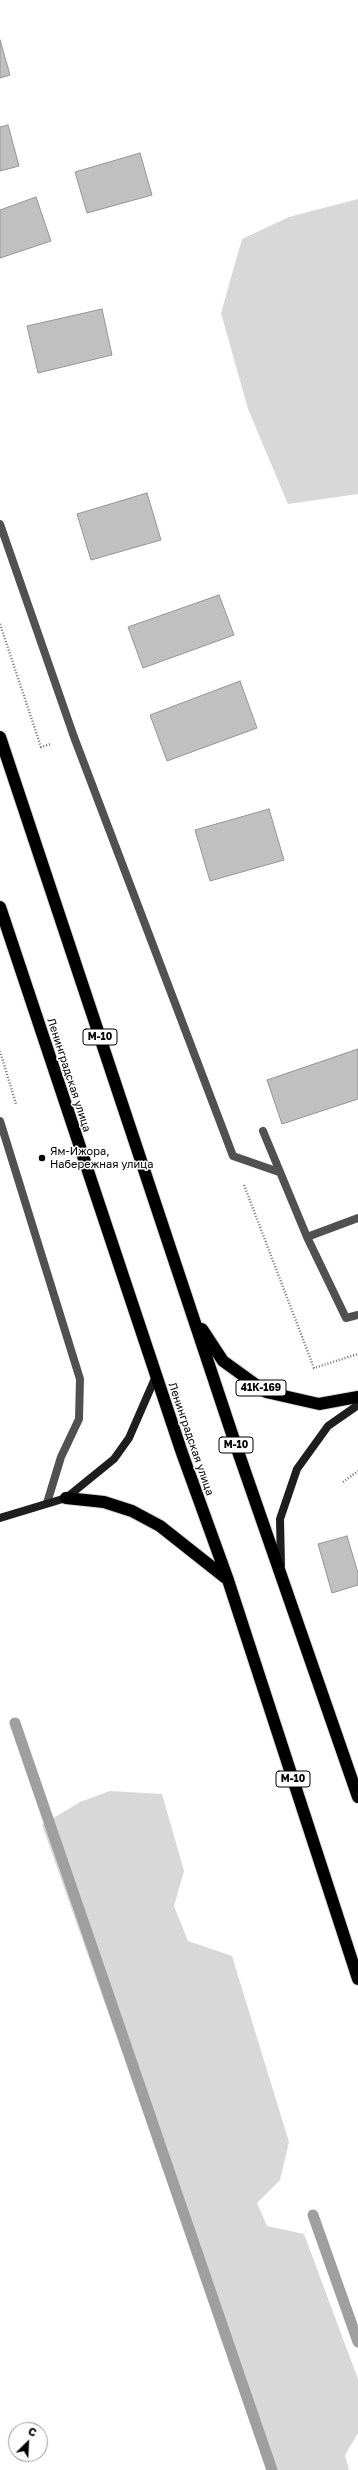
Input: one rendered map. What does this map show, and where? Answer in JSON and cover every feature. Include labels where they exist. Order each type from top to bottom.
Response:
[{"type":"highway","name":"М-10","points":[[0,737],[194,1317],[358,1798]]},
{"type":"highway","name":"Ленинградская улица","points":[[0,907],[156,1376],[228,1580],[358,1979]]},
{"type":"highway","name":"41К-169","points":[[194,1317],[223,1361],[266,1392],[319,1404],[358,1397]]},
{"type":"highway","points":[[66,1498],[104,1502],[132,1511],[160,1526],[228,1580]]},
{"type":"street","points":[[0,1518],[66,1498],[118,1454],[134,1427],[156,1376]]},
{"type":"street","points":[[281,1572],[280,1519],[297,1469],[328,1426],[358,1405]]},
{"type":"lane","points":[[0,524],[74,737],[233,1156],[280,1172]]},
{"type":"lane","points":[[0,1121],[80,1379],[79,1419],[61,1457],[47,1503]]},
{"type":"lane","points":[[263,1131],[307,1237],[346,1318],[358,1315]]},
{"type":"lane","points":[[307,1237],[358,1218]]},
{"type":"path","points":[[0,624],[41,747]]},
{"type":"path","points":[[0,1051],[17,1106]]},
{"type":"path","points":[[233,1156],[314,1368],[358,1354]]},
{"type":"path","points":[[343,1482],[358,1471]]},
{"type":"shaded area","points":[[358,199],[358,494],[288,504],[248,409],[221,313],[242,239],[289,217]]},
{"type":"shaded area","points":[[110,1791],[162,1794],[184,1871],[174,1906],[188,1941],[232,1956],[289,2142],[280,2180],[257,2203],[267,2226],[304,2234],[358,2379],[358,2433],[345,2455],[349,2470],[269,2470],[42,1825],[80,1802]]},
{"type":"building","points":[[0,40],[10,75],[0,78]]},
{"type":"building","points":[[8,125],[19,166],[0,171],[0,127]]},
{"type":"building","points":[[140,153],[152,195],[87,213],[75,172]]},
{"type":"building","points":[[36,197],[51,241],[0,258],[0,210]]},
{"type":"building","points":[[102,309],[112,355],[38,373],[27,326]]},
{"type":"building","points":[[147,493],[161,540],[91,560],[77,514]]},
{"type":"building","points":[[219,595],[234,635],[143,668],[128,627]]},
{"type":"building","points":[[240,681],[257,728],[167,761],[150,715]]},
{"type":"building","points":[[269,809],[284,860],[210,881],[195,830]]},
{"type":"building","points":[[358,1049],[358,1099],[282,1124],[267,1080]]},
{"type":"building","points":[[347,1536],[358,1573],[358,1585],[332,1593],[318,1544]]},
{"type":"waterway","points":[[15,1723],[272,2470]]},
{"type":"waterway","points":[[313,2215],[358,2342]]},
{"type":"place","name":"Ям-Ижора, Набережная улица","points":[[42,1158]]}]
